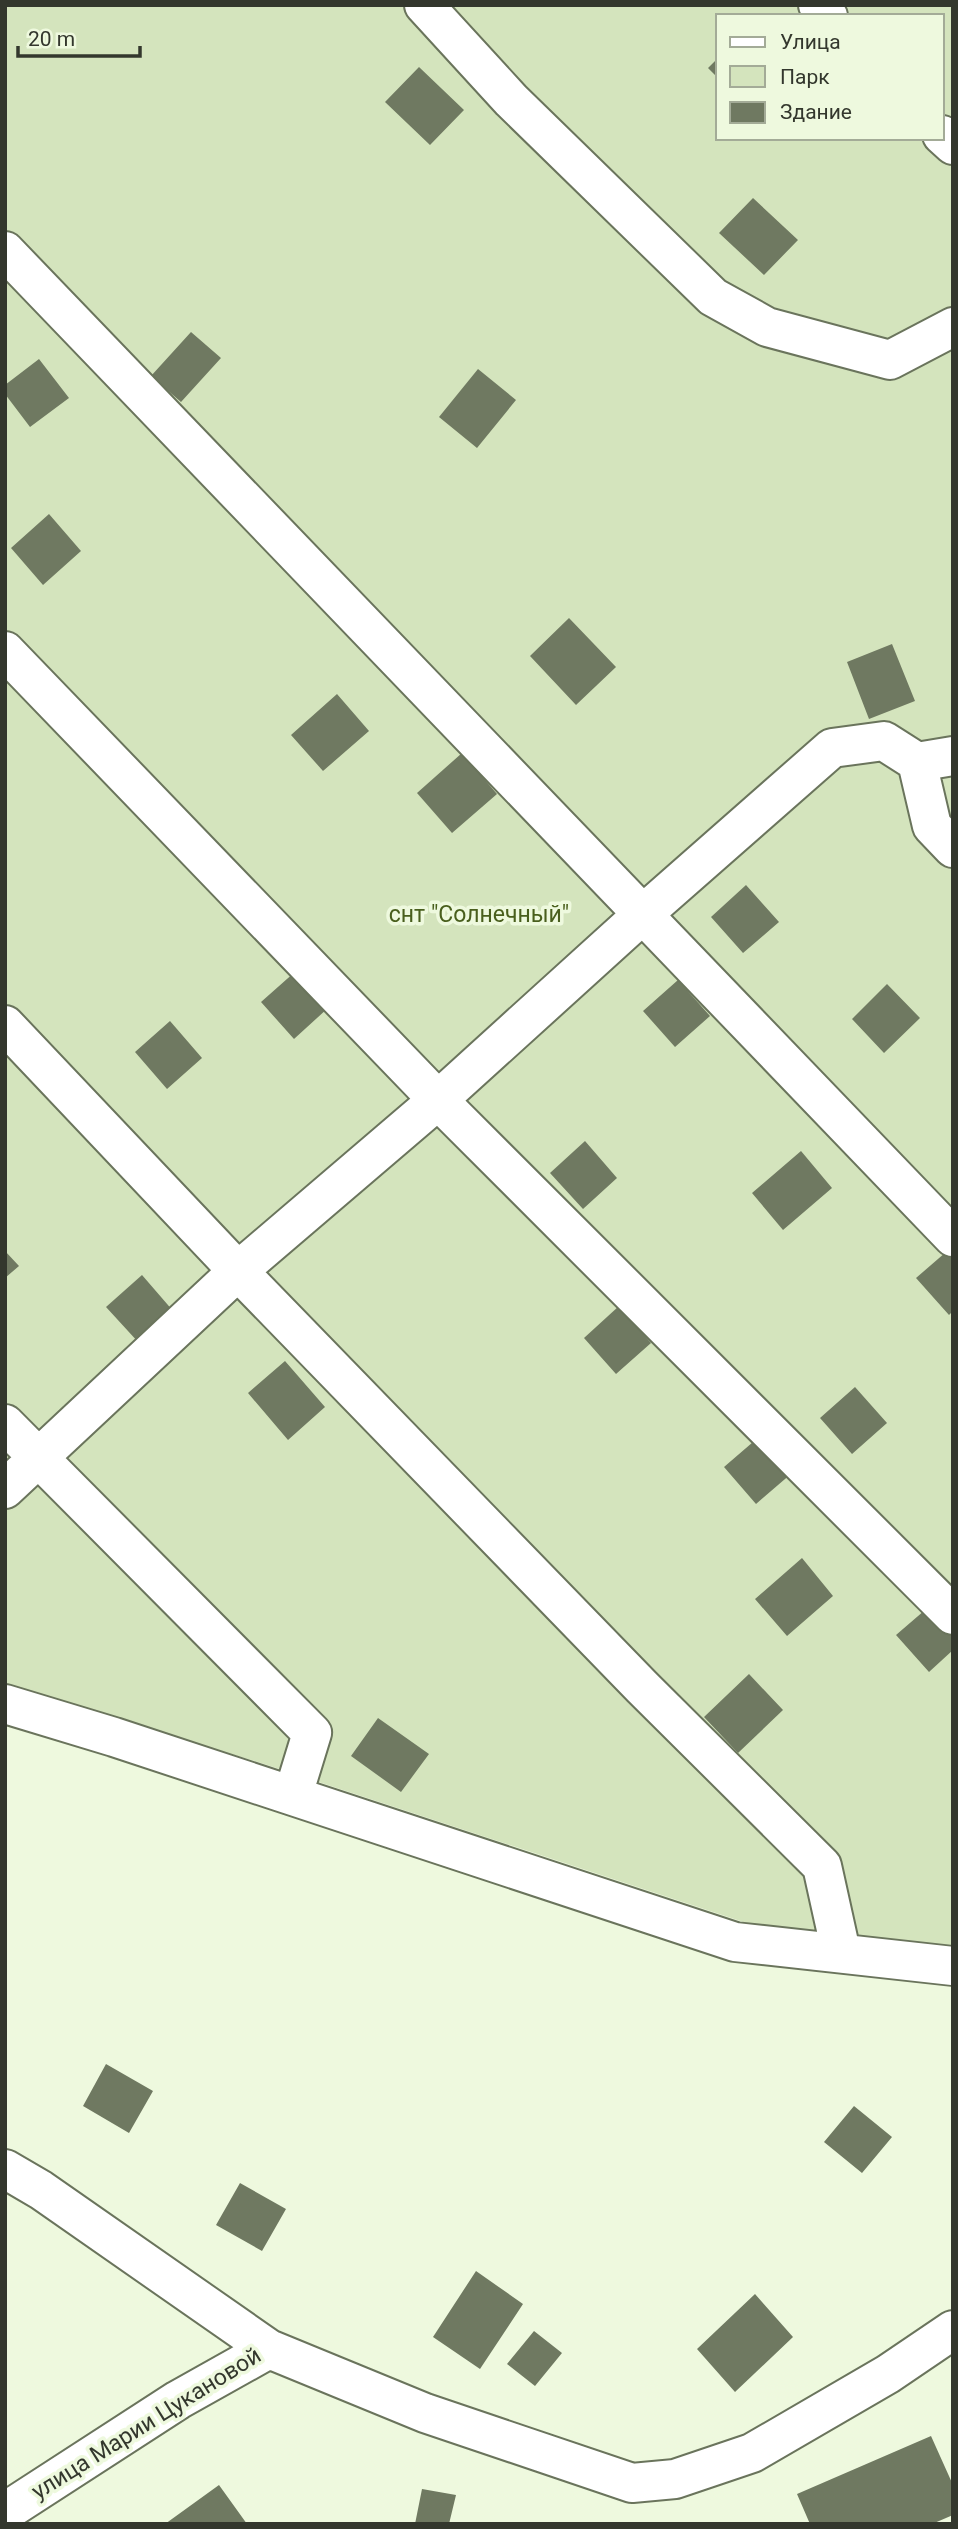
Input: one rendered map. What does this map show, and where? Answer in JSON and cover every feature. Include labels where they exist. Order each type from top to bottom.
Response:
[{"type":"street","points":[[424,5],[511,100],[713,297],[767,327],[890,360],[953,327]]},
{"type":"street","points":[[5,251],[953,1237]]},
{"type":"street","points":[[5,651],[438,1100],[953,1615]]},
{"type":"street","points":[[5,1489],[238,1271],[438,1100],[832,748],[884,741],[935,759],[932,826],[953,848]]},
{"type":"street","points":[[5,1025],[238,1271],[642,1687],[822,1866],[841,1952]]},
{"type":"street","points":[[5,1424],[312,1733],[293,1796]]},
{"type":"street","points":[[5,1704],[114,1737],[735,1942],[953,1966]]},
{"type":"street","name":"улица Марии Цукановой","points":[[5,2169],[41,2190],[269,2349],[178,2400],[5,2512]]},
{"type":"street","points":[[269,2349],[425,2413],[632,2483],[675,2479],[752,2453],[888,2374],[953,2330]]},
{"type":"green space","name":"снт \"Солнечный\"","points":[[5,5],[953,5],[953,1947],[777,1933],[255,1761],[5,1689]]},
{"type":"building","points":[[716,60],[716,76],[708,68]]},
{"type":"building","points":[[419,67],[464,110],[430,145],[385,102]]},
{"type":"building","points":[[753,198],[798,240],[764,275],[719,233]]},
{"type":"building","points":[[191,332],[221,358],[181,402],[151,376]]},
{"type":"building","points":[[39,359],[69,398],[30,427],[5,394],[5,385]]},
{"type":"building","points":[[478,369],[516,400],[477,448],[439,417]]},
{"type":"building","points":[[49,514],[81,551],[43,585],[11,548]]},
{"type":"building","points":[[569,618],[616,667],[576,705],[530,656]]},
{"type":"building","points":[[892,644],[915,701],[869,719],[847,662]]},
{"type":"building","points":[[337,694],[369,731],[323,771],[291,735]]},
{"type":"building","points":[[462,753],[497,794],[452,833],[417,793]]},
{"type":"building","points":[[746,885],[779,922],[743,953],[711,917]]},
{"type":"building","points":[[296,971],[328,1008],[294,1039],[261,1002]]},
{"type":"building","points":[[678,980],[710,1016],[675,1047],[643,1011]]},
{"type":"building","points":[[887,984],[920,1018],[884,1053],[852,1019]]},
{"type":"building","points":[[170,1021],[202,1058],[167,1089],[135,1052]]},
{"type":"building","points":[[585,1141],[617,1178],[583,1209],[550,1173]]},
{"type":"building","points":[[801,1151],[832,1188],[783,1230],[752,1193]]},
{"type":"building","points":[[953,1246],[953,1311],[949,1315],[916,1278]]},
{"type":"building","points":[[5,1251],[19,1266],[5,1278]]},
{"type":"building","points":[[142,1275],[174,1312],[139,1343],[106,1307]]},
{"type":"building","points":[[619,1306],[651,1343],[616,1374],[584,1338]]},
{"type":"building","points":[[285,1361],[325,1407],[288,1440],[248,1393]]},
{"type":"building","points":[[855,1387],[887,1423],[852,1454],[820,1418]]},
{"type":"building","points":[[760,1436],[792,1473],[756,1504],[724,1467]]},
{"type":"building","points":[[802,1558],[833,1596],[787,1636],[755,1599]]},
{"type":"building","points":[[932,1604],[953,1628],[953,1650],[929,1672],[896,1635]]},
{"type":"building","points":[[749,1674],[783,1710],[738,1753],[704,1717]]},
{"type":"building","points":[[378,1718],[429,1754],[401,1792],[351,1756]]},
{"type":"building","points":[[106,2064],[153,2091],[129,2133],[83,2106]]},
{"type":"building","points":[[854,2106],[892,2137],[862,2173],[824,2142]]},
{"type":"building","points":[[240,2183],[286,2209],[262,2251],[216,2225]]},
{"type":"building","points":[[476,2271],[523,2304],[480,2369],[433,2337]]},
{"type":"building","points":[[755,2294],[793,2337],[735,2392],[697,2349]]},
{"type":"building","points":[[534,2331],[562,2353],[535,2386],[507,2364]]},
{"type":"building","points":[[931,2436],[953,2485],[953,2515],[932,2524],[810,2524],[797,2494]]},
{"type":"building","points":[[219,2485],[247,2524],[165,2524]]},
{"type":"building","points":[[422,2489],[456,2495],[449,2524],[415,2524]]}]
